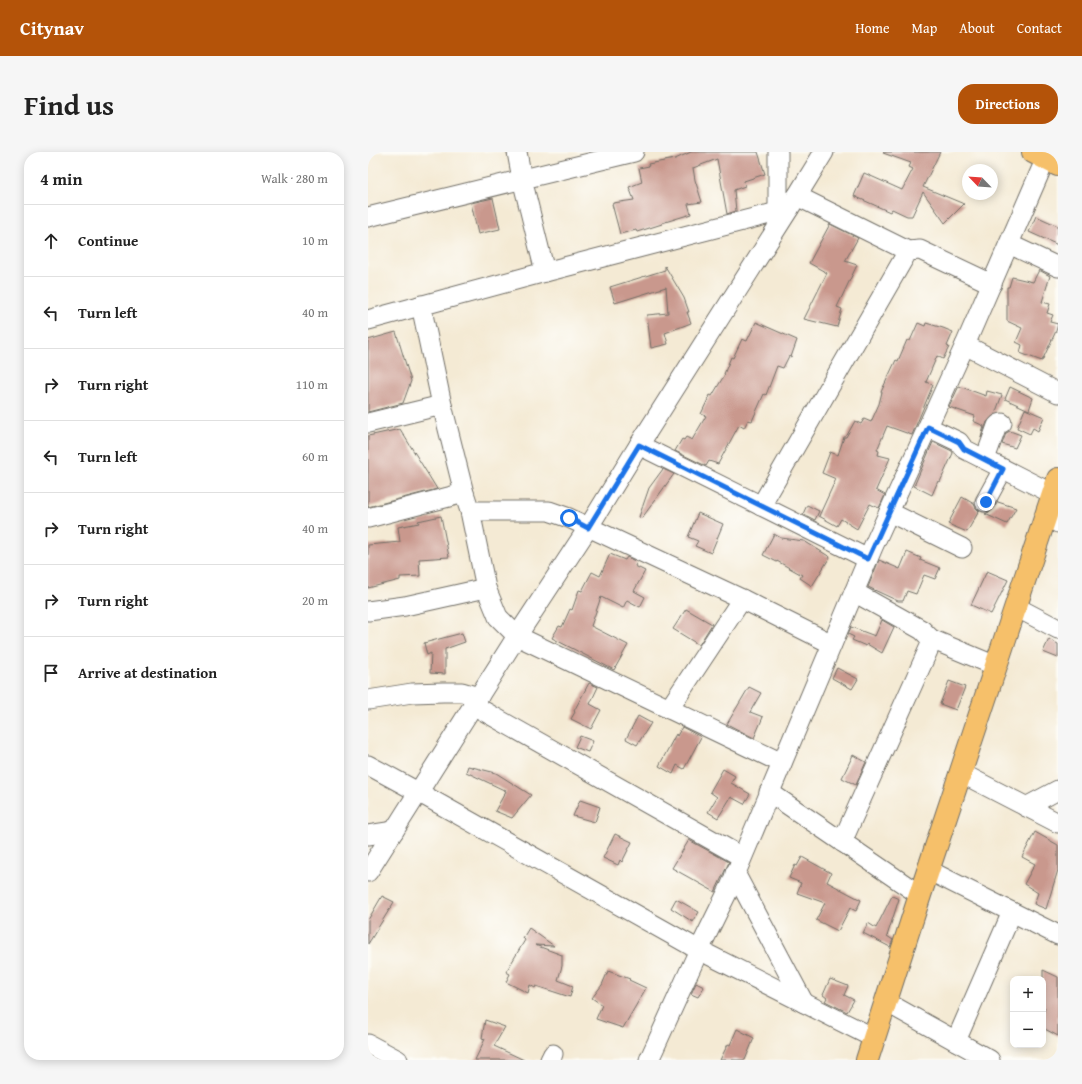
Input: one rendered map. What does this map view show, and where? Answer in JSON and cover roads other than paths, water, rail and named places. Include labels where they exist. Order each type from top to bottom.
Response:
[{"type":"main road","points":[[867,1060],[928,870],[1016,607],[1052,519],[1055,487]]},
{"type":"street","points":[[516,152],[545,272]]},
{"type":"street","points":[[368,217],[634,152]]},
{"type":"street","points":[[778,152],[788,206]]},
{"type":"street","points":[[368,872],[517,636],[588,528],[788,206],[824,152]]},
{"type":"street","points":[[649,1060],[739,865],[868,559],[965,345],[1046,158]]},
{"type":"street","points":[[368,320],[788,206],[908,251],[920,250],[992,284]]},
{"type":"street","points":[[1009,244],[1058,267]]},
{"type":"street","points":[[761,506],[908,251]]},
{"type":"street","points":[[421,305],[442,405],[464,493],[470,511],[486,588],[498,617],[517,636],[782,763]]},
{"type":"street","points":[[965,345],[1058,393]]},
{"type":"street","points":[[368,423],[442,405]]},
{"type":"street","points":[[985,460],[997,426],[1002,423]]},
{"type":"street","points":[[928,427],[959,442],[964,449],[1003,469],[1055,487]]},
{"type":"street","points":[[639,445],[868,559]]},
{"type":"street","points":[[986,502],[1003,469]]},
{"type":"street","points":[[368,518],[464,493]]},
{"type":"street","points":[[470,511],[550,511],[569,518],[742,599],[832,644]]},
{"type":"street","points":[[889,512],[962,548]]},
{"type":"street","points":[[368,611],[404,606],[486,588]]},
{"type":"street","points":[[854,592],[922,630],[931,639],[996,666]]},
{"type":"street","points":[[669,709],[742,599]]},
{"type":"street","points":[[1016,607],[1058,628]]},
{"type":"street","points":[[842,842],[930,646],[931,639]]},
{"type":"street","points":[[368,700],[412,693],[462,692],[739,865],[804,1003]]},
{"type":"street","points":[[368,765],[699,950],[874,1038]]},
{"type":"street","points":[[960,773],[1058,823]]},
{"type":"street","points":[[1026,807],[1058,790]]},
{"type":"street","points":[[769,792],[920,895]]},
{"type":"street","points":[[368,835],[394,831]]},
{"type":"street","points":[[928,870],[1058,935]]},
{"type":"street","points":[[956,1041],[1012,912]]},
{"type":"street","points":[[886,1002],[990,1060]]},
{"type":"street","points":[[368,1044],[398,1060]]}]
